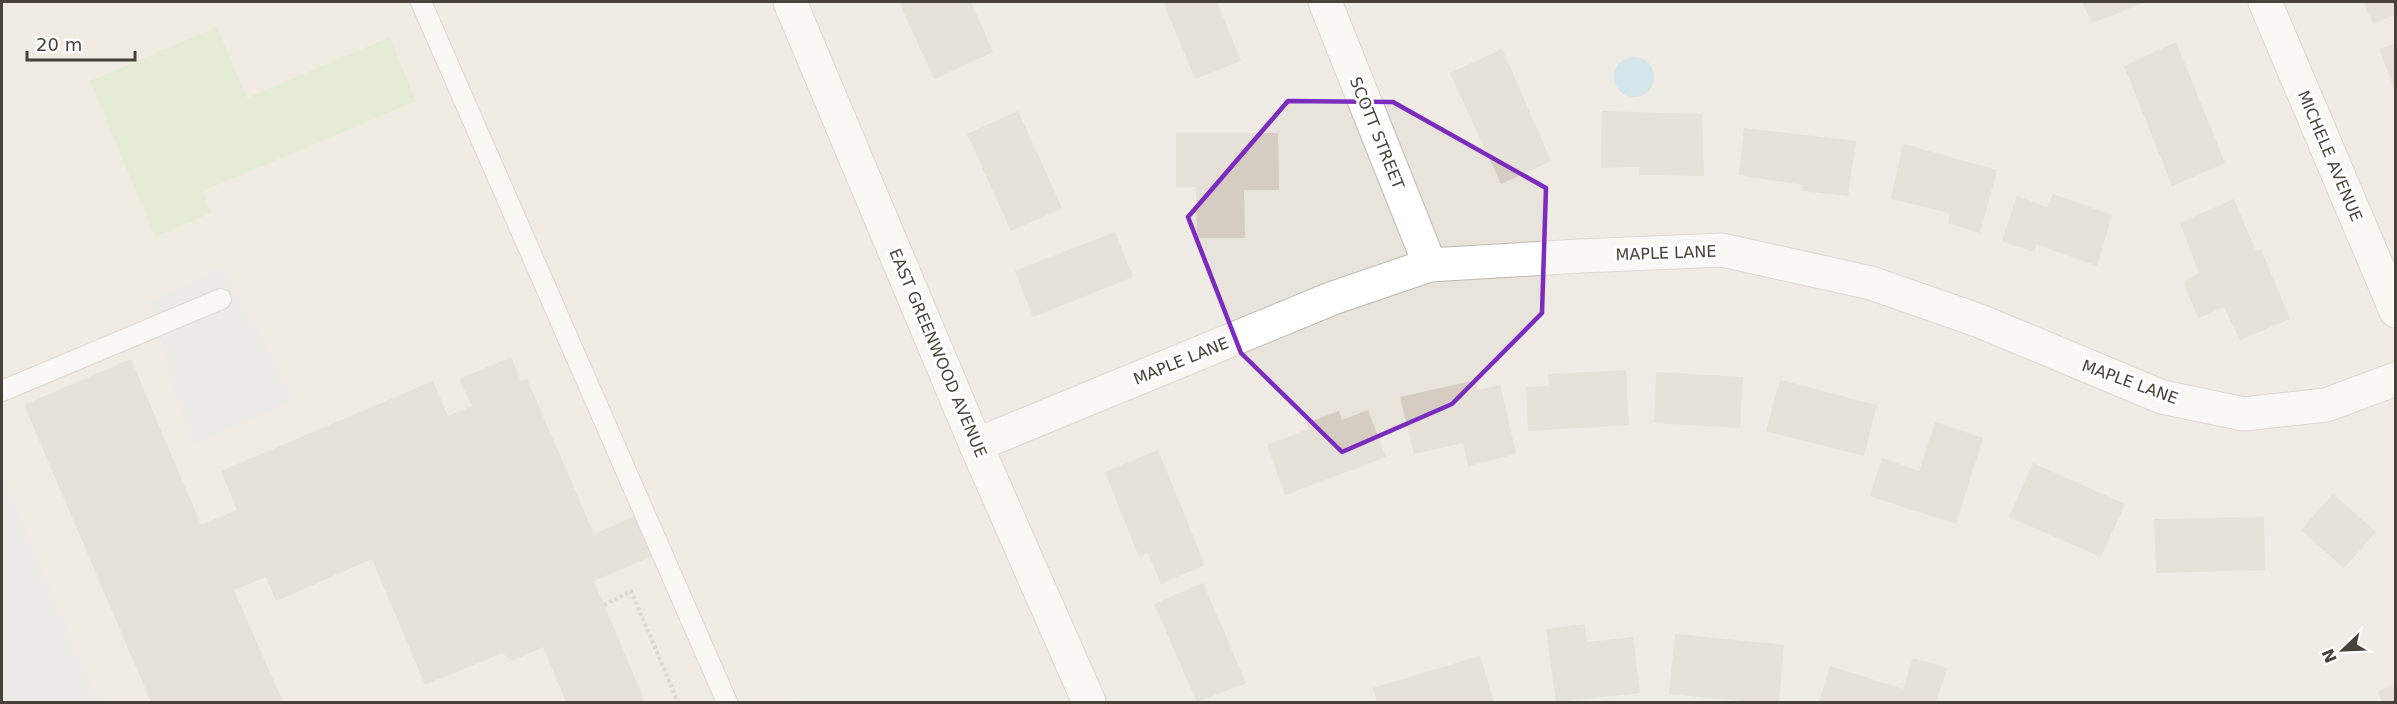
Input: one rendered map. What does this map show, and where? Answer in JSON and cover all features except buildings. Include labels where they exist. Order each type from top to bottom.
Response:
[{"type":"street","name":"EAST GREENWOOD AVENUE","points":[[790,2],[976,446],[1089,702]]},
{"type":"street","name":"SCOTT STREET","points":[[1325,2],[1430,265]]},
{"type":"street","name":"MICHELE AVENUE","points":[[2265,2],[2396,311]]},
{"type":"street","name":"MAPLE LANE","points":[[976,446],[1334,298],[1430,265],[1722,250],[1871,283],[1980,321],[2162,397],[2244,414],[2326,405],[2396,379]]},
{"type":"lane","points":[[421,2],[727,702]]},
{"type":"lane","points":[[2,391],[221,299]]},
{"type":"path","points":[[604,605],[631,591],[678,702]]},
{"type":"highlighted area","points":[[1288,101],[1393,102],[1546,188],[1542,313],[1452,404],[1342,452],[1241,353],[1188,217]]},
{"type":"shaded area","points":[[2,2],[490,2],[796,702],[2,702]]},
{"type":"shaded area","points":[[490,2],[2395,2],[2395,702],[796,702]]},
{"type":"shaded area","points":[[224,268],[295,400],[191,445],[149,303]]},
{"type":"shaded area","points":[[2,475],[98,702],[2,702]]},
{"type":"green space","points":[[217,27],[247,98],[390,37],[416,101],[203,191],[211,213],[155,237],[90,81]]},
{"type":"water","points":[[1634,57],[1648,63],[1654,77],[1648,91],[1634,97],[1620,91],[1614,77],[1620,63]]}]
